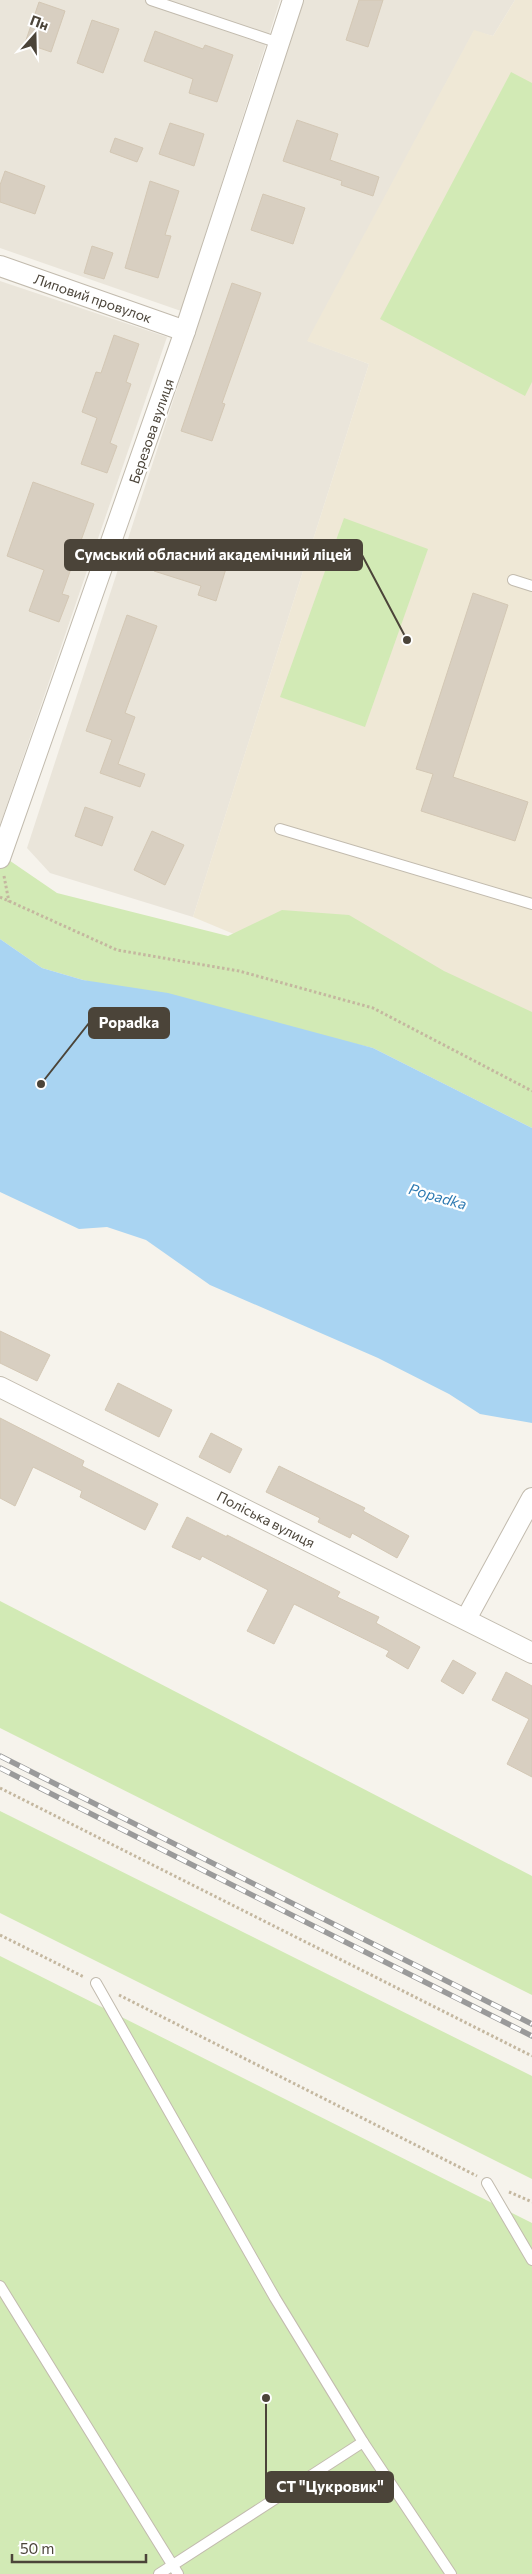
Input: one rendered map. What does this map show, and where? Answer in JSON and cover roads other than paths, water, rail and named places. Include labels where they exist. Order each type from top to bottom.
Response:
[{"type":"street","name":"Березова вулиця","points":[[1,859],[186,331],[292,0]]},
{"type":"street","name":"Липовий провулок","points":[[0,266],[186,331]]},
{"type":"street","name":"Поліська вулиця","points":[[0,1387],[532,1653]]},
{"type":"street","points":[[466,1619],[532,1498]]},
{"type":"lane","points":[[151,0],[279,43]]},
{"type":"lane","points":[[514,580],[532,586]]},
{"type":"lane","points":[[280,829],[532,904]]},
{"type":"lane","points":[[96,1983],[275,2298],[363,2442],[451,2574]]},
{"type":"lane","points":[[488,2183],[532,2260]]},
{"type":"lane","points":[[0,2286],[176,2570]]},
{"type":"lane","points":[[159,2574],[176,2570],[363,2442]]},
{"type":"water","points":[[0,939],[42,968],[83,980],[168,993],[373,1048],[532,1128],[532,1423],[480,1414],[449,1394],[378,1358],[210,1285],[146,1240],[107,1227],[79,1229],[0,1192]]},
{"type":"railway","points":[[0,1756],[532,2024]]},
{"type":"railway","points":[[0,1768],[532,2036]]},
{"type":"place","name":"Сумський обласний академічний ліцей","points":[[407,640]]},
{"type":"place","name":"Popadka","points":[[41,1084]]},
{"type":"place","name":"СТ \"Цукровик\"","points":[[266,2398]]}]
